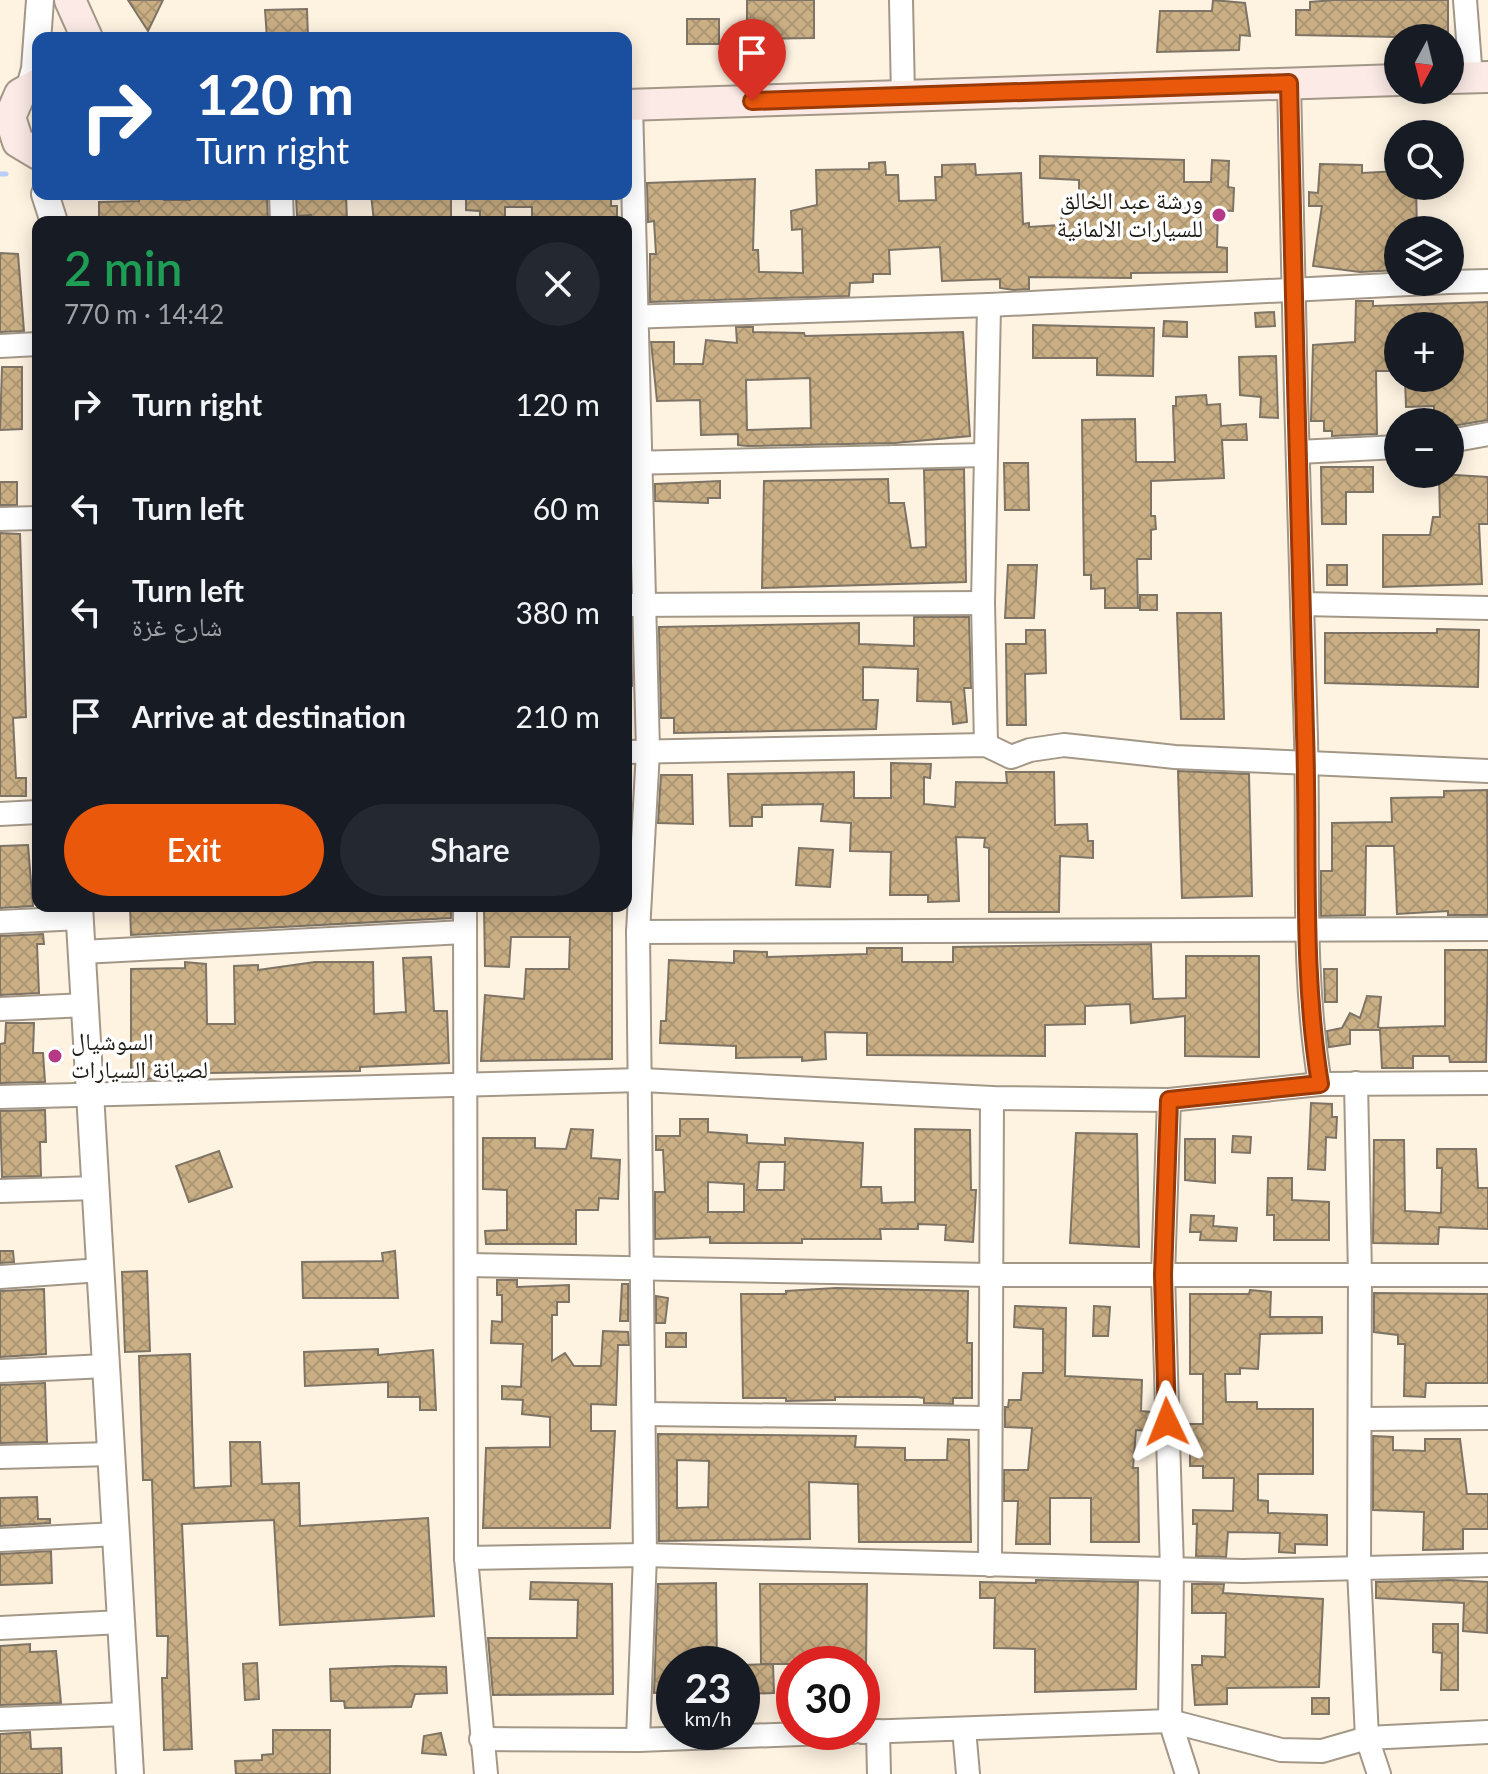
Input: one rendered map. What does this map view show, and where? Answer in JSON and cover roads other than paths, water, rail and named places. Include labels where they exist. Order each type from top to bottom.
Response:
[{"type":"main road","points":[[69,0],[84,32]]},
{"type":"main road","points":[[632,105],[1384,80]]},
{"type":"main road","points":[[20,96],[12,130],[28,155]]},
{"type":"street","points":[[38,32],[40,0]]},
{"type":"street","points":[[69,0],[69,32]]},
{"type":"street","points":[[901,0],[903,95]]},
{"type":"street","points":[[1465,0],[1470,78]]},
{"type":"street","points":[[20,96],[32,74]]},
{"type":"street","points":[[1289,83],[1306,762],[1306,931],[1313,1043],[1320,1084]]},
{"type":"street","points":[[1464,282],[1488,281]]},
{"type":"street","points":[[638,1740],[645,1555],[632,317],[989,305],[1384,285]]},
{"type":"street","points":[[986,745],[983,603],[989,305]]},
{"type":"street","points":[[0,346],[32,344]]},
{"type":"street","points":[[1464,438],[1488,434]]},
{"type":"street","points":[[1298,452],[1384,448]]},
{"type":"street","points":[[635,462],[985,455]]},
{"type":"street","points":[[0,519],[32,518]]},
{"type":"street","points":[[636,604],[983,603]]},
{"type":"street","points":[[1302,604],[1488,608]]},
{"type":"street","points":[[637,752],[986,745],[1011,757],[1030,750],[1064,745],[1175,757],[1488,771]]},
{"type":"street","points":[[0,814],[32,812]]},
{"type":"street","points":[[0,922],[79,912],[130,1774]]},
{"type":"street","points":[[465,912],[466,1558],[486,1774]]},
{"type":"street","points":[[638,932],[1488,929]]},
{"type":"street","points":[[82,952],[464,932]]},
{"type":"street","points":[[0,1009],[86,1005]]},
{"type":"street","points":[[0,1097],[642,1080],[992,1098],[1169,1100],[1320,1084],[1488,1083]]},
{"type":"street","points":[[1356,1083],[1360,1275],[1359,1569],[1367,1738],[1379,1774]]},
{"type":"street","points":[[990,1565],[988,1418],[992,1098]]},
{"type":"street","points":[[1169,1100],[1163,1275],[1172,1569],[1170,1721],[1187,1774]]},
{"type":"street","points":[[0,1191],[95,1188]]},
{"type":"street","points":[[467,1265],[990,1275],[1488,1275]]},
{"type":"street","points":[[0,1277],[101,1270]]},
{"type":"street","points":[[0,1371],[106,1366]]},
{"type":"street","points":[[644,1414],[988,1418]]},
{"type":"street","points":[[1360,1419],[1488,1418]]},
{"type":"street","points":[[0,1457],[112,1454]]},
{"type":"street","points":[[0,1540],[117,1534]]},
{"type":"street","points":[[466,1558],[645,1555],[1172,1569],[1488,1565]]},
{"type":"street","points":[[0,1628],[122,1622]]},
{"type":"street","points":[[0,1719],[126,1714]]},
{"type":"street","points":[[880,1731],[1170,1721],[1281,1750],[1322,1751],[1367,1738],[1488,1732]]},
{"type":"street","points":[[964,1729],[968,1774]]},
{"type":"street","points":[[481,1739],[638,1740],[776,1735]]},
{"type":"street","points":[[874,1750],[879,1774]]},
{"type":"waterway","points":[[0,174],[6,174]]},
{"type":"place","name":"ورشة عبد الخالق للسيارات الالمانية","points":[[1219,215]]},
{"type":"place","name":"السوشيال لصيانة السيارات","points":[[55,1056]]}]
